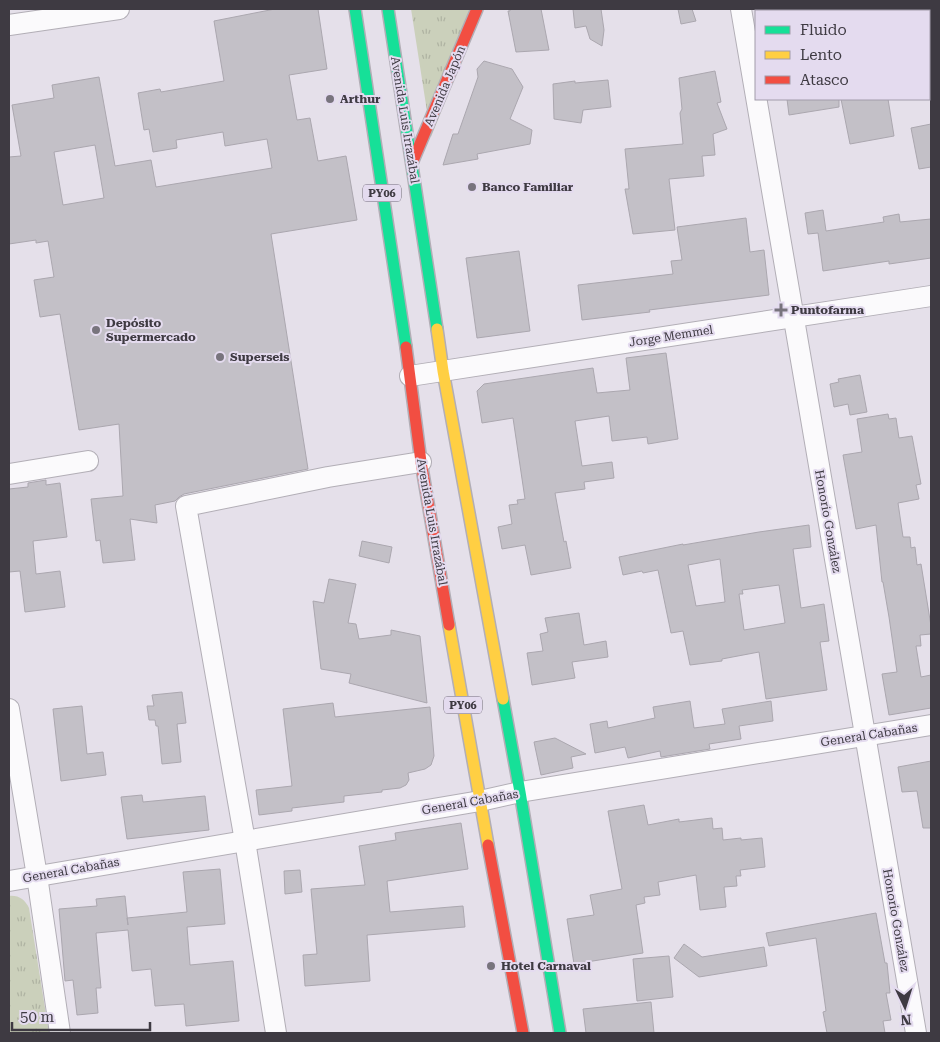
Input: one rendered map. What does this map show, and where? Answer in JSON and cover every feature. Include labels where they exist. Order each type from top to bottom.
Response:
[{"type":"main road","name":"Avenida Luis Irrazábal","points":[[355,9],[410,376],[421,462],[523,1033]]},
{"type":"main road","name":"Avenida Luis Irrazábal","points":[[388,9],[443,371],[520,792]]},
{"type":"main road","name":"Avenida Japón","points":[[412,163],[477,9]]},
{"type":"main road","name":"PY06","points":[[520,792],[560,1033]]},
{"type":"street","points":[[9,25],[119,9]]},
{"type":"street","name":"Honorio González","points":[[741,9],[755,92]]},
{"type":"street","name":"Honorio González","points":[[756,100],[916,1033]]},
{"type":"street","name":"Jorge Memmel","points":[[410,376],[931,296]]},
{"type":"street","points":[[9,474],[88,461]]},
{"type":"street","points":[[276,1033],[245,841],[186,506],[328,477],[421,462]]},
{"type":"street","points":[[9,709],[37,876],[60,1033]]},
{"type":"street","name":"General Cabañas","points":[[9,881],[520,792],[931,725]]},
{"type":"green space","points":[[411,9],[482,9],[431,137]]},
{"type":"green space","points":[[9,896],[16,896],[21,899],[29,908],[49,1033],[9,1033]]},
{"type":"building","points":[[275,9],[318,9],[327,69],[289,75],[297,120],[310,118],[318,161],[346,156],[357,220],[271,234],[308,469],[184,494],[175,501],[155,505],[157,523],[130,519],[135,560],[103,563],[100,540],[96,541],[91,499],[123,496],[119,424],[79,430],[60,314],[40,317],[34,280],[54,277],[48,241],[36,243],[36,240],[9,244],[9,157],[21,156],[12,105],[54,98],[52,85],[99,77],[115,166],[151,160],[156,187],[272,168],[267,139],[225,146],[223,132],[176,140],[177,148],[153,152],[149,129],[144,130],[138,93],[160,89],[161,92],[224,81],[214,21]],"holes":[[[95,145],[104,198],[63,205],[54,152]]]},
{"type":"building","points":[[510,9],[541,9],[549,50],[516,52],[508,11]]},
{"type":"building","points":[[573,9],[601,9],[604,30],[602,46],[590,39],[586,26],[575,28]]},
{"type":"building","points":[[678,9],[692,9],[696,21],[681,24]]},
{"type":"building","points":[[484,61],[512,69],[523,87],[510,119],[532,130],[530,144],[477,154],[478,159],[443,165],[453,134],[458,134],[478,77],[477,69]]},
{"type":"building","points":[[715,71],[721,102],[717,103],[727,129],[713,134],[715,155],[702,156],[704,176],[669,179],[675,230],[633,234],[625,189],[629,189],[625,149],[683,144],[679,78]]},
{"type":"building","points":[[608,80],[611,107],[583,110],[581,123],[554,119],[553,84]]},
{"type":"building","points":[[787,100],[839,100],[839,107],[789,115]]},
{"type":"building","points":[[841,100],[888,100],[894,136],[850,144]]},
{"type":"building","points":[[931,124],[931,167],[919,169],[911,128]]},
{"type":"building","points":[[823,210],[826,231],[884,222],[883,217],[899,214],[900,222],[931,219],[931,258],[889,264],[889,261],[823,271],[818,233],[808,234],[805,213]]},
{"type":"building","points":[[746,218],[750,252],[764,250],[769,295],[582,320],[578,285],[673,274],[671,261],[682,260],[677,227]]},
{"type":"building","points":[[519,251],[530,331],[477,338],[466,258]]},
{"type":"building","points":[[666,353],[678,439],[648,444],[647,437],[612,441],[609,416],[575,421],[582,466],[612,462],[614,478],[584,482],[585,489],[555,493],[571,568],[531,575],[525,545],[502,549],[498,527],[512,524],[509,505],[518,504],[517,500],[525,499],[513,418],[482,423],[477,391],[484,384],[593,368],[597,393],[630,390],[626,358]]},
{"type":"building","points":[[860,375],[867,412],[850,415],[848,404],[834,407],[830,384],[839,382],[838,379]]},
{"type":"building","points":[[888,414],[889,419],[896,418],[899,438],[912,436],[921,484],[916,485],[919,499],[898,503],[903,537],[910,537],[911,548],[915,547],[917,565],[921,564],[931,626],[931,634],[920,635],[921,646],[916,646],[921,677],[931,675],[931,708],[889,715],[882,674],[897,672],[882,582],[876,525],[856,529],[843,455],[862,452],[857,419]]},
{"type":"building","points":[[46,480],[46,485],[60,483],[67,537],[33,541],[36,574],[60,571],[65,607],[25,612],[20,571],[9,572],[9,489],[28,487],[28,483]]},
{"type":"building","points":[[809,525],[811,547],[793,549],[801,608],[824,604],[829,641],[820,642],[827,690],[766,699],[759,652],[722,659],[722,661],[690,665],[683,631],[671,633],[658,570],[623,575],[619,557],[683,544]],"holes":[[[720,559],[725,602],[696,606],[688,565]],[[779,585],[785,623],[744,630],[739,594],[743,594],[742,590]]]},
{"type":"building","points":[[362,541],[392,547],[389,563],[359,556]]},
{"type":"building","points":[[329,579],[356,584],[348,623],[356,624],[359,639],[391,635],[391,630],[420,636],[427,703],[349,683],[351,674],[321,669],[313,601],[324,603]]},
{"type":"building","points":[[579,613],[584,645],[606,641],[608,657],[572,662],[575,678],[532,685],[527,653],[543,651],[540,634],[548,632],[545,618]]},
{"type":"building","points":[[182,692],[186,723],[177,724],[181,762],[162,764],[158,726],[156,726],[155,720],[149,720],[147,706],[154,706],[152,695]]},
{"type":"building","points":[[690,701],[694,728],[725,724],[722,709],[771,701],[773,721],[739,726],[741,739],[709,744],[710,749],[661,757],[660,751],[628,758],[625,747],[595,753],[590,724],[607,721],[608,728],[655,718],[653,707]]},
{"type":"building","points":[[333,703],[335,717],[430,707],[434,756],[431,765],[425,769],[408,773],[409,780],[406,785],[400,788],[344,796],[344,802],[292,808],[292,811],[259,815],[256,790],[292,786],[283,709]]},
{"type":"building","points":[[82,706],[87,754],[103,752],[106,775],[61,781],[53,709]]},
{"type":"building","points":[[555,738],[586,754],[571,757],[573,768],[541,775],[534,742]]},
{"type":"building","points":[[931,761],[931,828],[923,828],[917,791],[902,792],[898,767]]},
{"type":"building","points":[[142,795],[143,802],[205,796],[209,830],[127,839],[121,797]]},
{"type":"building","points":[[644,805],[648,825],[679,819],[679,822],[712,818],[713,829],[722,828],[723,840],[762,838],[765,867],[740,870],[741,876],[736,876],[737,886],[724,887],[726,907],[700,910],[696,875],[658,882],[660,895],[644,897],[645,903],[636,905],[643,953],[574,964],[567,919],[594,915],[590,895],[622,889],[608,811]]},
{"type":"building","points":[[461,823],[468,869],[387,881],[390,912],[463,906],[465,927],[367,935],[370,981],[305,986],[303,955],[317,954],[311,889],[365,885],[359,846],[396,840],[395,833]]},
{"type":"building","points":[[220,869],[225,924],[187,927],[190,965],[233,961],[239,1021],[186,1026],[184,1004],[155,1006],[151,969],[132,971],[128,930],[96,933],[101,988],[96,988],[98,1013],[77,1015],[73,980],[65,981],[59,909],[97,906],[96,899],[125,896],[127,918],[187,912],[183,872]]},
{"type":"building","points":[[300,870],[302,892],[285,894],[284,871]]},
{"type":"building","points":[[876,913],[885,963],[887,963],[890,993],[886,993],[891,1020],[883,1021],[885,1033],[827,1033],[823,1012],[826,1011],[816,938],[769,946],[766,933]]},
{"type":"building","points":[[684,944],[702,957],[764,947],[767,966],[699,977],[674,958]]},
{"type":"building","points":[[669,956],[673,997],[637,1001],[633,959]]},
{"type":"building","points":[[651,1002],[654,1033],[586,1033],[583,1009]]},
{"type":"traffic: fast","points":[[355,9],[406,347]]},
{"type":"traffic: fast","points":[[388,9],[437,329]]},
{"type":"traffic: fast","points":[[503,699],[560,1033]]},
{"type":"traffic: slow","points":[[437,329],[503,699]]},
{"type":"traffic: slow","points":[[449,625],[488,845]]},
{"type":"traffic: jam","points":[[412,163],[477,9]]},
{"type":"traffic: jam","points":[[406,347],[421,462],[449,625]]},
{"type":"traffic: jam","points":[[488,845],[523,1033]]},
{"type":"place","name":"Arthur","points":[[330,99]]},
{"type":"place","name":"Banco Familiar","points":[[472,187]]},
{"type":"place","name":"Puntofarma","points":[[781,310]]},
{"type":"place","name":"Depósito Supermercado","points":[[96,330]]},
{"type":"place","name":"Superseis","points":[[220,357]]},
{"type":"place","name":"Hotel Carnaval","points":[[491,966]]}]
